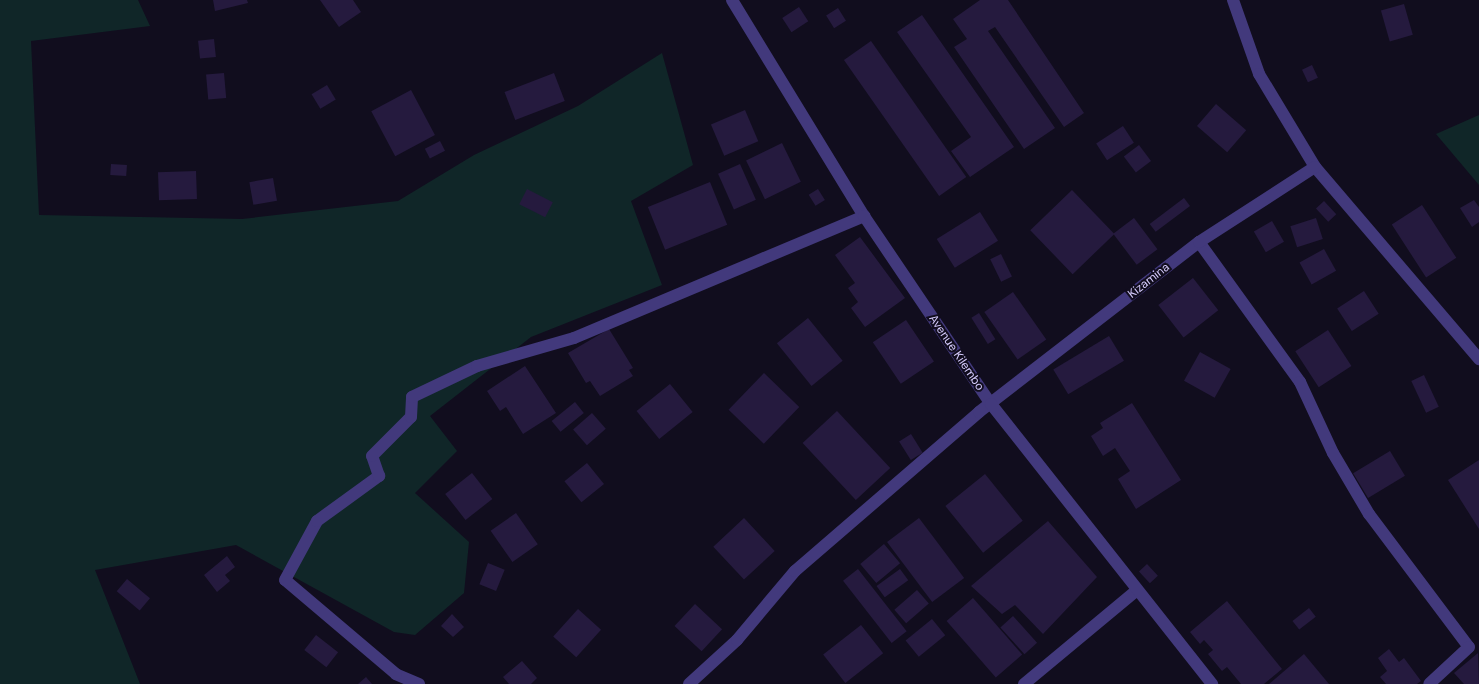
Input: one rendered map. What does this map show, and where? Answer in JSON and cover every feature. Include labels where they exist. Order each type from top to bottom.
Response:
[{"type":"street","name":"Avenue Kilembo","points":[[732,0],[864,216],[991,404],[1136,591],[1212,684]]},
{"type":"street","points":[[1233,0],[1259,74],[1315,167],[1479,359]]},
{"type":"street","name":"Kizamina","points":[[689,684],[737,640],[795,571],[991,404],[1198,242],[1315,167]]},
{"type":"street","points":[[419,684],[396,674],[285,580],[317,521],[379,476],[372,456],[411,417],[412,397],[477,366],[574,338],[864,216]]},
{"type":"street","points":[[1198,242],[1300,382],[1333,453],[1369,514],[1469,647],[1429,684]]},
{"type":"street","points":[[1024,684],[1136,591]]},
{"type":"green space","points":[[0,0],[138,0],[150,26],[31,41],[39,215],[242,219],[398,201],[474,155],[578,106],[662,53],[693,165],[631,201],[662,285],[531,337],[430,416],[457,451],[415,493],[469,542],[464,593],[415,635],[394,632],[236,545],[95,570],[140,684],[0,684]]},
{"type":"green space","points":[[1479,115],[1479,185],[1436,134]]},
{"type":"building","points":[[213,0],[247,0],[248,3],[215,11]]},
{"type":"building","points":[[320,0],[353,0],[361,12],[339,27]]},
{"type":"building","points":[[980,0],[1008,0],[1084,113],[1064,127],[995,27],[988,31],[1055,128],[1024,149],[954,47],[967,39],[953,19]]},
{"type":"building","points":[[1404,4],[1413,35],[1390,41],[1381,11]]},
{"type":"building","points":[[799,7],[808,21],[791,32],[782,18]]},
{"type":"building","points":[[838,8],[846,21],[834,28],[826,15]]},
{"type":"building","points":[[922,15],[1014,147],[970,177],[951,151],[971,137],[897,32]]},
{"type":"building","points":[[214,39],[216,57],[200,59],[198,41]]},
{"type":"building","points":[[871,41],[966,177],[939,196],[844,60]]},
{"type":"building","points":[[1312,65],[1318,78],[1308,82],[1302,70]]},
{"type":"building","points":[[224,73],[226,98],[208,99],[206,75]]},
{"type":"building","points":[[554,73],[565,101],[515,120],[505,92]]},
{"type":"building","points":[[327,85],[336,100],[320,109],[312,94]]},
{"type":"building","points":[[411,90],[435,135],[395,156],[371,111]]},
{"type":"building","points":[[1216,104],[1246,130],[1227,152],[1197,126]]},
{"type":"building","points":[[745,110],[758,141],[724,156],[711,124]]},
{"type":"building","points":[[1123,126],[1134,143],[1107,160],[1096,143]]},
{"type":"building","points":[[440,141],[445,151],[430,159],[425,149]]},
{"type":"building","points":[[782,143],[801,182],[765,199],[746,161]]},
{"type":"building","points":[[1139,145],[1151,161],[1136,172],[1124,156]]},
{"type":"building","points":[[111,164],[127,165],[126,176],[110,175]]},
{"type":"building","points":[[740,164],[756,200],[734,209],[718,174]]},
{"type":"building","points":[[196,171],[197,199],[159,200],[158,172]]},
{"type":"building","points":[[273,178],[277,201],[253,205],[249,182]]},
{"type":"building","points":[[710,182],[727,225],[665,250],[648,207]]},
{"type":"building","points":[[527,189],[553,202],[545,217],[519,204]]},
{"type":"building","points":[[818,189],[825,200],[816,206],[809,195]]},
{"type":"building","points":[[1072,190],[1114,234],[1073,274],[1030,230]]},
{"type":"building","points":[[1184,198],[1190,206],[1156,232],[1150,224]]},
{"type":"building","points":[[1474,200],[1479,207],[1479,222],[1472,227],[1460,208]]},
{"type":"building","points":[[1324,201],[1336,214],[1328,222],[1316,209]]},
{"type":"building","points":[[1422,205],[1456,258],[1426,277],[1392,225]]},
{"type":"building","points":[[980,212],[998,241],[955,268],[937,239]]},
{"type":"building","points":[[1134,218],[1157,249],[1137,265],[1113,234]]},
{"type":"building","points":[[1316,218],[1323,239],[1297,247],[1290,226]]},
{"type":"building","points":[[1272,221],[1284,242],[1266,252],[1254,232]]},
{"type":"building","points":[[860,237],[905,298],[865,327],[851,308],[858,302],[848,288],[855,283],[835,255]]},
{"type":"building","points":[[1324,249],[1336,271],[1312,284],[1300,263]]},
{"type":"building","points":[[1001,254],[1012,276],[1001,282],[990,259]]},
{"type":"building","points":[[1193,278],[1218,310],[1184,337],[1158,305]]},
{"type":"building","points":[[1364,291],[1379,314],[1352,331],[1337,308]]},
{"type":"building","points":[[1013,292],[1046,340],[1018,360],[984,312]]},
{"type":"building","points":[[979,313],[995,339],[988,344],[971,318]]},
{"type":"building","points":[[808,318],[843,361],[812,386],[777,343]]},
{"type":"building","points":[[906,320],[934,361],[901,384],[873,342]]},
{"type":"building","points":[[609,329],[633,368],[629,370],[633,376],[600,396],[590,381],[586,383],[568,353]]},
{"type":"building","points":[[1328,330],[1351,366],[1319,387],[1295,351]]},
{"type":"building","points":[[1109,336],[1124,361],[1068,394],[1053,369]]},
{"type":"building","points":[[1200,352],[1231,369],[1215,398],[1184,381]]},
{"type":"building","points":[[525,366],[556,413],[523,434],[506,407],[500,411],[487,391]]},
{"type":"building","points":[[764,373],[799,407],[764,444],[729,410]]},
{"type":"building","points":[[1424,375],[1439,407],[1426,413],[1411,381]]},
{"type":"building","points":[[670,384],[693,412],[659,439],[637,411]]},
{"type":"building","points":[[575,402],[584,413],[560,432],[552,421]]},
{"type":"building","points":[[1132,403],[1181,480],[1136,509],[1118,479],[1130,471],[1115,448],[1103,456],[1091,436],[1103,428],[1100,423]]},
{"type":"building","points":[[837,411],[890,468],[856,500],[803,443]]},
{"type":"building","points":[[592,413],[606,429],[587,445],[573,429]]},
{"type":"building","points":[[911,434],[923,453],[911,460],[899,441]]},
{"type":"building","points":[[1390,451],[1405,476],[1368,498],[1353,473]]},
{"type":"building","points":[[1479,460],[1479,529],[1448,480]]},
{"type":"building","points":[[587,463],[604,484],[581,502],[564,481]]},
{"type":"building","points":[[472,473],[492,499],[466,520],[445,494]]},
{"type":"building","points":[[985,474],[1023,521],[983,553],[945,506]]},
{"type":"building","points":[[516,513],[538,544],[512,562],[491,531]]},
{"type":"building","points":[[744,518],[775,551],[744,580],[713,547]]},
{"type":"building","points":[[919,518],[964,578],[932,602],[887,542]]},
{"type":"building","points":[[1048,521],[1097,577],[1043,634],[1015,605],[1002,614],[971,586]]},
{"type":"building","points":[[884,544],[900,563],[876,583],[860,564]]},
{"type":"building","points":[[227,556],[235,567],[225,575],[230,581],[217,592],[204,575]]},
{"type":"building","points":[[488,563],[505,570],[496,591],[479,584]]},
{"type":"building","points":[[1147,564],[1158,576],[1150,583],[1139,572]]},
{"type":"building","points":[[858,569],[907,631],[892,643],[843,581]]},
{"type":"building","points":[[900,569],[908,580],[885,597],[877,586]]},
{"type":"building","points":[[127,579],[150,598],[140,611],[117,591]]},
{"type":"building","points":[[917,590],[929,604],[906,623],[894,610]]},
{"type":"building","points":[[973,598],[1022,655],[996,678],[947,621]]},
{"type":"building","points":[[1227,601],[1282,669],[1264,684],[1241,684],[1227,667],[1222,671],[1208,654],[1213,650],[1204,640],[1200,644],[1190,632]]},
{"type":"building","points":[[695,604],[722,629],[702,651],[675,626]]},
{"type":"building","points":[[1309,608],[1316,617],[1299,630],[1292,621]]},
{"type":"building","points":[[578,609],[601,630],[576,657],[553,636]]},
{"type":"building","points":[[452,614],[464,627],[453,637],[441,626]]},
{"type":"building","points":[[1013,616],[1037,643],[1024,654],[1000,627]]},
{"type":"building","points":[[932,619],[945,635],[919,657],[906,640]]},
{"type":"building","points":[[861,625],[883,653],[845,683],[823,655]]},
{"type":"building","points":[[316,635],[338,652],[326,667],[304,650]]},
{"type":"building","points":[[1389,649],[1399,662],[1404,658],[1421,681],[1417,684],[1386,684],[1380,677],[1387,671],[1378,658]]},
{"type":"building","points":[[1478,653],[1479,684],[1464,684],[1454,673]]},
{"type":"building","points":[[1304,654],[1329,684],[1269,684]]},
{"type":"building","points":[[522,661],[537,678],[531,684],[509,684],[503,677]]},
{"type":"building","points":[[366,677],[372,684],[358,684]]}]
